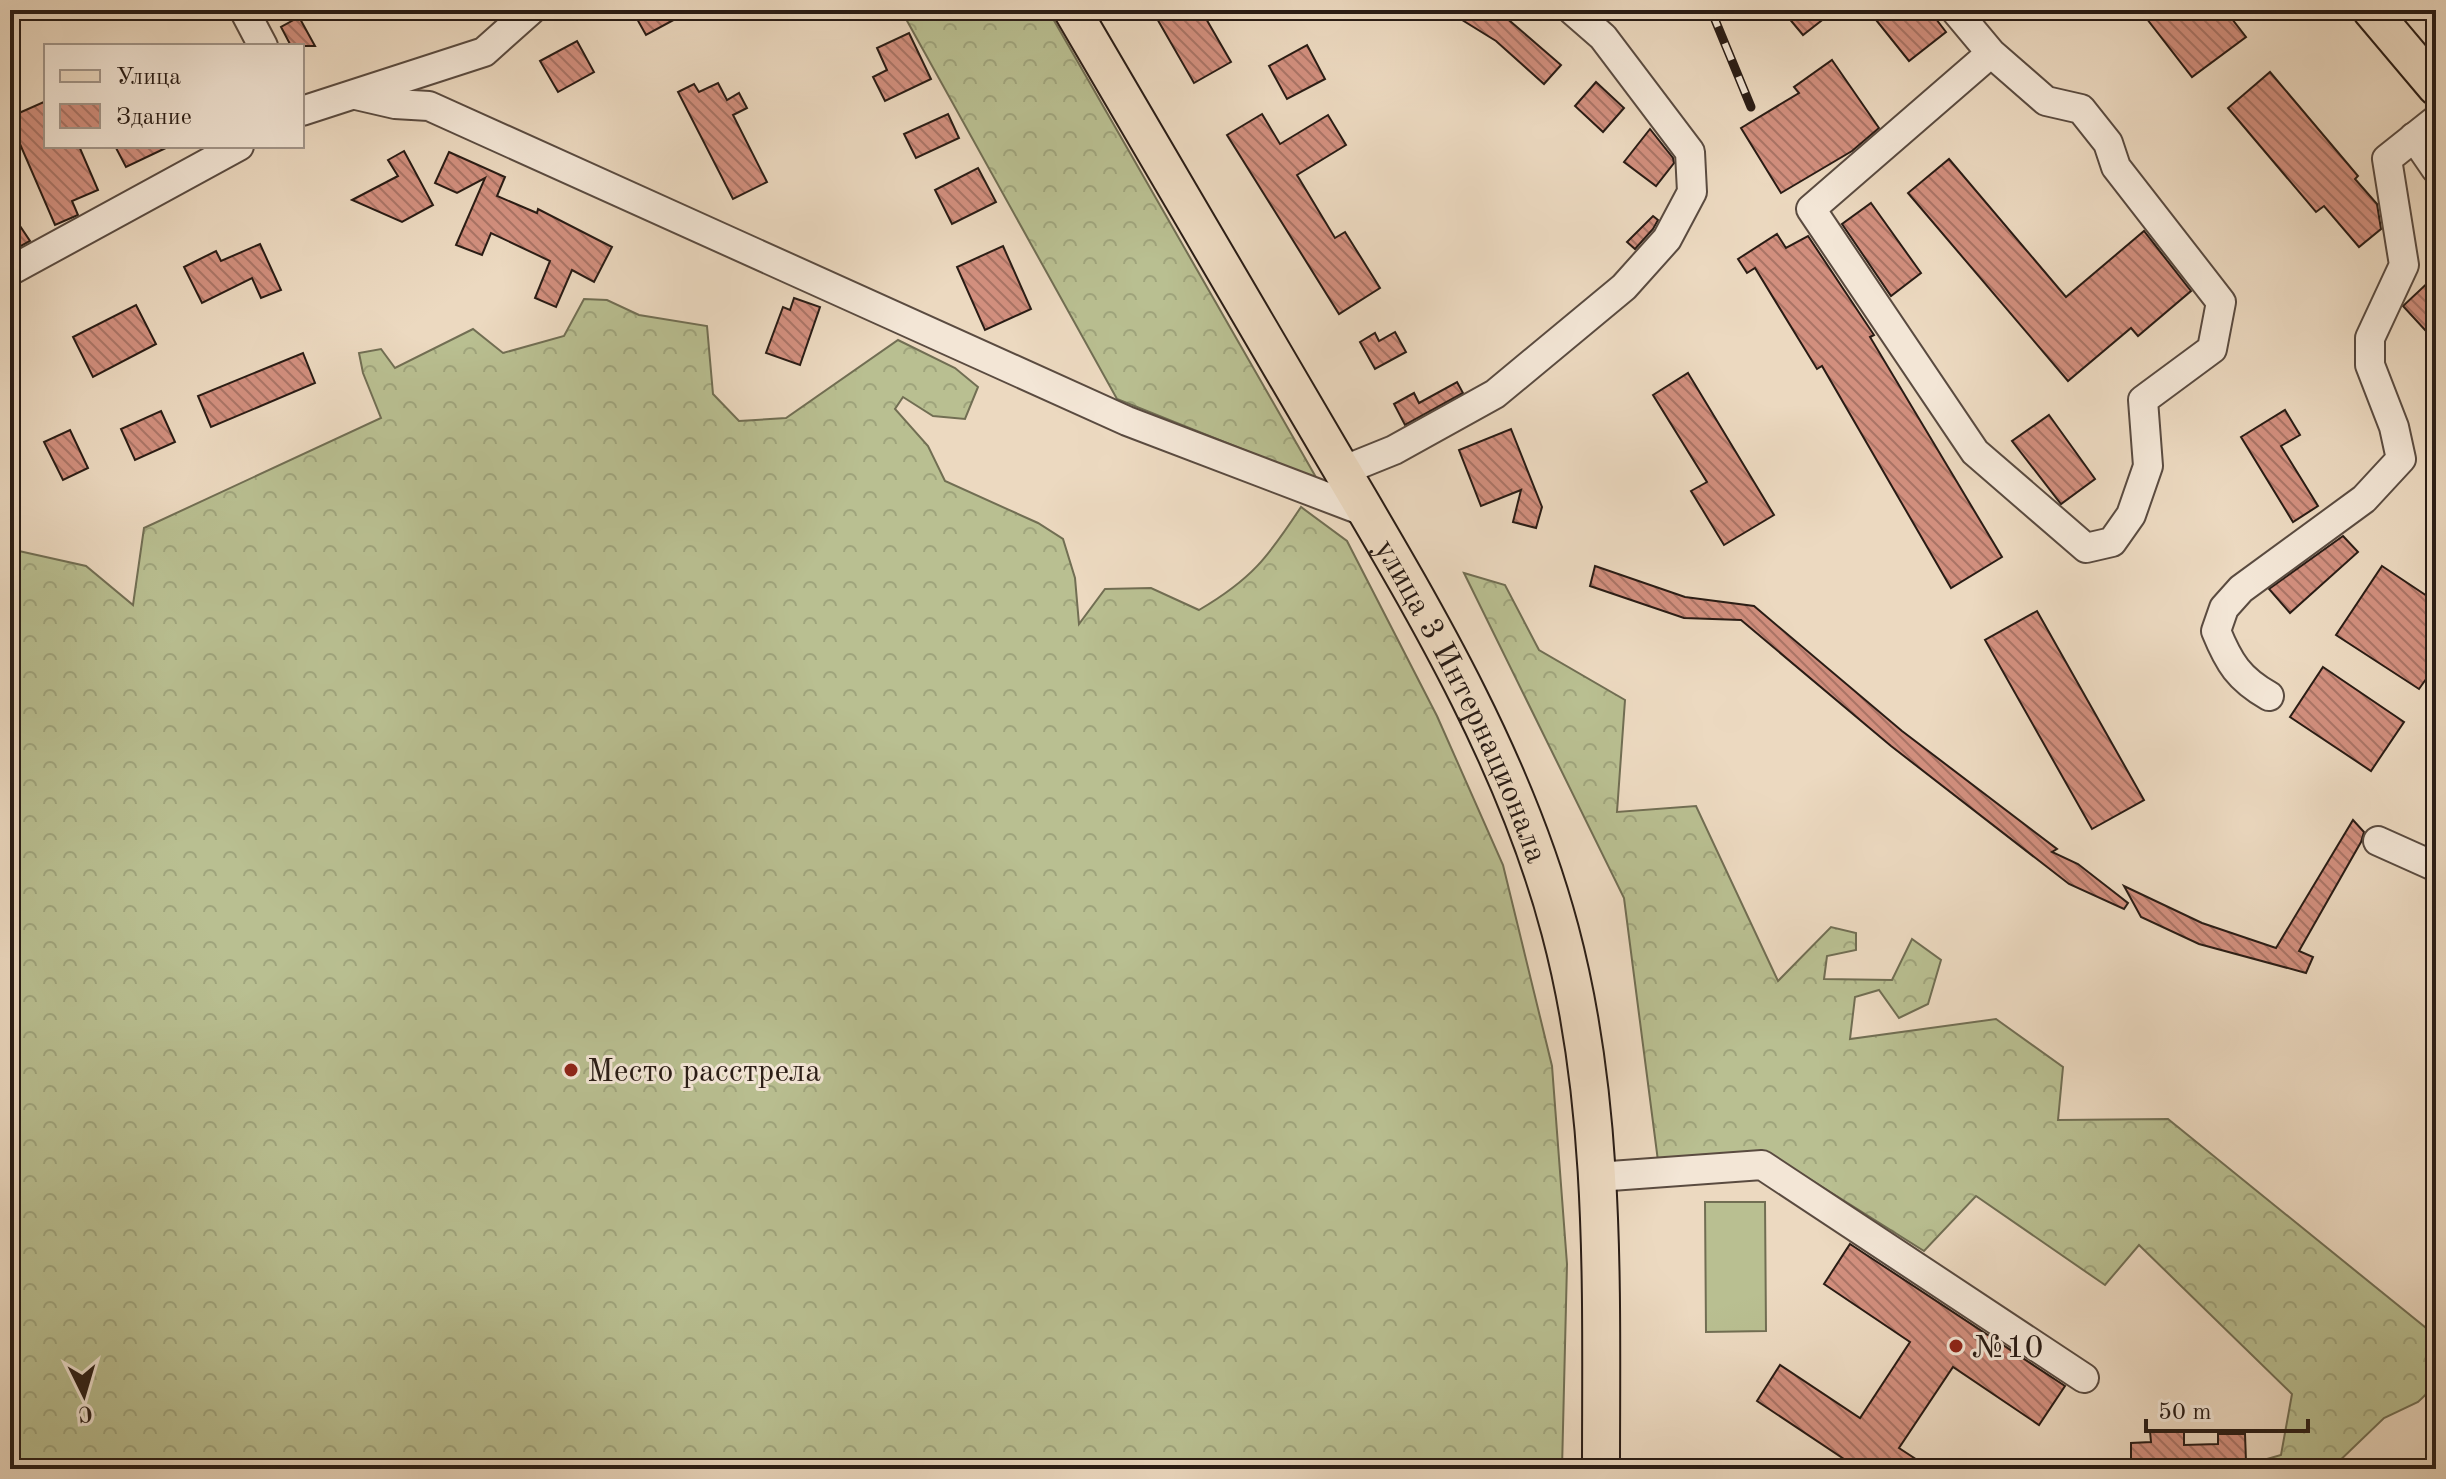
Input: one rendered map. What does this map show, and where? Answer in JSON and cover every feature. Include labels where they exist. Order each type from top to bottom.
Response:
[{"type":"main road","name":"улица 3 Интернационала","points":[[1072,10],[1449,655],[1513,790],[1560,930],[1589,1075],[1601,1232],[1601,1469]]},
{"type":"main road","points":[[2371,10],[2436,87]]},
{"type":"street","points":[[244,10],[262,44]]},
{"type":"street","points":[[304,109],[356,95],[484,52],[531,10]]},
{"type":"street","points":[[1342,471],[1394,450],[1495,394],[1519,375],[1624,287],[1667,239],[1692,192],[1690,152],[1603,37],[1572,10]]},
{"type":"street","points":[[1955,10],[1991,53],[2046,101],[2081,109],[2108,143],[2116,167],[2221,302],[2212,349],[2143,400],[2148,466],[2131,515],[2112,542],[2098,547],[2086,548],[1975,452],[1811,209],[1991,53]]},
{"type":"street","points":[[356,95],[395,104],[429,106],[1127,421],[1366,512]]},
{"type":"street","points":[[2269,696],[2246,683],[2225,653],[2216,631],[2224,608],[2241,589],[2364,499],[2401,459],[2394,427],[2370,365],[2370,338],[2404,265],[2387,159],[2425,128],[2436,169]]},
{"type":"street","points":[[10,271],[235,148]]},
{"type":"street","points":[[2378,841],[2436,867]]},
{"type":"street","points":[[1597,1177],[1762,1165],[2084,1378]]},
{"type":"green space","points":[[901,10],[1048,10],[1317,479],[1117,399]]},
{"type":"green space","points":[[584,299],[607,300],[639,315],[707,326],[713,394],[739,421],[786,418],[898,340],[955,368],[978,387],[965,419],[933,416],[903,397],[895,409],[928,446],[945,481],[1038,523],[1063,539],[1075,578],[1079,624],[1105,589],[1151,588],[1199,610],[1233,588],[1258,566],[1301,507],[1347,541],[1437,716],[1503,865],[1552,1066],[1567,1264],[1562,1469],[10,1469],[10,549],[86,566],[133,605],[144,528],[381,418],[363,373],[359,353],[381,349],[395,368],[473,329],[503,353],[564,336]]},
{"type":"green space","points":[[1464,573],[1505,585],[1539,650],[1625,700],[1617,812],[1696,806],[1778,981],[1831,927],[1856,933],[1856,950],[1827,956],[1824,979],[1892,980],[1912,939],[1941,960],[1928,1004],[1899,1018],[1879,990],[1855,997],[1850,1039],[1996,1019],[2063,1067],[2058,1120],[2168,1119],[2436,1336],[2436,1385],[2418,1402],[2384,1418],[2331,1469],[2232,1469],[2281,1455],[2292,1394],[2139,1245],[2105,1285],[1976,1196],[1924,1251],[1768,1153],[1658,1161],[1624,898]]},
{"type":"green space","points":[[1705,1202],[1765,1202],[1766,1331],[1706,1332]]},
{"type":"building","points":[[632,10],[692,10],[646,35]]},
{"type":"building","points":[[1152,10],[1201,10],[1231,62],[1194,83]]},
{"type":"building","points":[[1446,10],[1517,10],[1510,21],[1561,65],[1544,84],[1496,41]]},
{"type":"building","points":[[1782,10],[1835,10],[1803,35]]},
{"type":"building","points":[[1868,10],[1929,10],[1946,32],[1909,61]]},
{"type":"building","points":[[2140,10],[2225,10],[2246,37],[2192,77]]},
{"type":"building","points":[[299,17],[315,46],[290,44],[281,27]]},
{"type":"building","points":[[909,33],[931,79],[885,101],[873,77],[887,70],[877,48]]},
{"type":"building","points":[[577,41],[594,72],[558,92],[540,61]]},
{"type":"building","points":[[1307,45],[1325,79],[1287,99],[1269,66]]},
{"type":"building","points":[[1832,60],[1879,128],[1852,151],[1781,193],[1741,128],[1799,93],[1794,87]]},
{"type":"building","points":[[2270,72],[2358,176],[2355,179],[2377,204],[2381,229],[2359,247],[2324,206],[2316,212],[2228,108]]},
{"type":"building","points":[[1596,82],[1624,108],[1603,132],[1575,106]]},
{"type":"building","points":[[718,83],[727,100],[739,93],[747,108],[733,115],[767,182],[733,199],[678,92],[694,84],[699,92]]},
{"type":"building","points":[[44,102],[44,148],[80,148],[98,190],[72,201],[78,215],[55,225],[10,117]]},
{"type":"building","points":[[948,114],[959,138],[916,158],[904,134]]},
{"type":"building","points":[[1262,114],[1280,144],[1328,115],[1346,145],[1297,175],[1335,238],[1345,232],[1380,288],[1339,314],[1227,135]]},
{"type":"building","points":[[1650,129],[1674,163],[1656,186],[1624,162]]},
{"type":"building","points":[[116,148],[166,148],[126,167]]},
{"type":"building","points":[[404,151],[433,205],[402,222],[352,200],[398,176],[388,160]]},
{"type":"building","points":[[449,152],[505,177],[497,196],[537,213],[538,209],[612,247],[594,282],[572,270],[556,307],[535,298],[550,261],[491,233],[482,255],[456,245],[485,178],[457,193],[435,183]]},
{"type":"building","points":[[1949,159],[2066,297],[2144,231],[2191,291],[2138,336],[2131,328],[2068,381],[1908,193]]},
{"type":"building","points":[[978,168],[996,202],[952,224],[935,190]]},
{"type":"building","points":[[1871,203],[1921,273],[1891,296],[1842,224]]},
{"type":"building","points":[[10,211],[30,241],[10,252]]},
{"type":"building","points":[[1653,216],[1658,220],[1635,249],[1627,242]]},
{"type":"building","points":[[1777,234],[1786,248],[1808,236],[1874,335],[1870,337],[2002,557],[1951,588],[1822,366],[1817,369],[1755,268],[1747,273],[1738,259]]},
{"type":"building","points":[[260,244],[281,290],[261,298],[252,278],[202,303],[184,267],[216,251],[221,261]]},
{"type":"building","points":[[1003,246],[1031,309],[985,330],[957,267]]},
{"type":"building","points":[[2436,275],[2436,342],[2403,306]]},
{"type":"building","points":[[794,298],[820,307],[800,365],[766,353],[783,307],[790,310]]},
{"type":"building","points":[[136,305],[156,344],[93,377],[73,337]]},
{"type":"building","points":[[1395,332],[1406,352],[1375,369],[1360,342],[1375,333],[1379,341]]},
{"type":"building","points":[[303,353],[315,383],[211,427],[198,396]]},
{"type":"building","points":[[1688,373],[1774,515],[1724,545],[1691,491],[1707,482],[1653,395]]},
{"type":"building","points":[[1457,382],[1463,393],[1405,425],[1394,404],[1414,393],[1419,403]]},
{"type":"building","points":[[2285,410],[2300,435],[2281,446],[2318,506],[2293,522],[2241,437]]},
{"type":"building","points":[[161,411],[175,442],[135,460],[121,429]]},
{"type":"building","points":[[2049,415],[2095,479],[2061,504],[2012,441]]},
{"type":"building","points":[[1511,429],[1542,507],[1536,528],[1513,522],[1521,490],[1481,506],[1459,450]]},
{"type":"building","points":[[70,430],[88,468],[63,480],[44,442]]},
{"type":"building","points":[[2343,536],[2358,552],[2290,613],[2269,589]]},
{"type":"building","points":[[1595,566],[1685,597],[1754,606],[1902,731],[2057,849],[2052,852],[2078,864],[2128,903],[2124,909],[2069,884],[1891,746],[1741,620],[1684,618],[1590,586]]},
{"type":"building","points":[[2382,566],[2436,602],[2436,665],[2419,689],[2336,635]]},
{"type":"building","points":[[2037,611],[2144,800],[2092,829],[1985,640]]},
{"type":"building","points":[[2323,667],[2404,722],[2371,771],[2290,717]]},
{"type":"building","points":[[2353,820],[2364,832],[2361,842],[2299,951],[2313,957],[2306,973],[2199,944],[2141,917],[2124,886],[2202,923],[2276,948]]},
{"type":"building","name":"№10","points":[[1850,1244],[2065,1386],[2039,1425],[1953,1367],[1899,1448],[1931,1469],[1859,1469],[1757,1401],[1780,1365],[1860,1418],[1910,1342],[1824,1284]]},
{"type":"building","points":[[2150,1431],[2184,1431],[2184,1445],[2218,1444],[2218,1434],[2245,1434],[2246,1461],[2131,1464],[2131,1443],[2151,1442]]},
{"type":"railway","points":[[1711,10],[1751,107]]},
{"type":"place","name":"Место расстрела","points":[[571,1070]]},
{"type":"place","name":"№10","points":[[1956,1346]]}]
